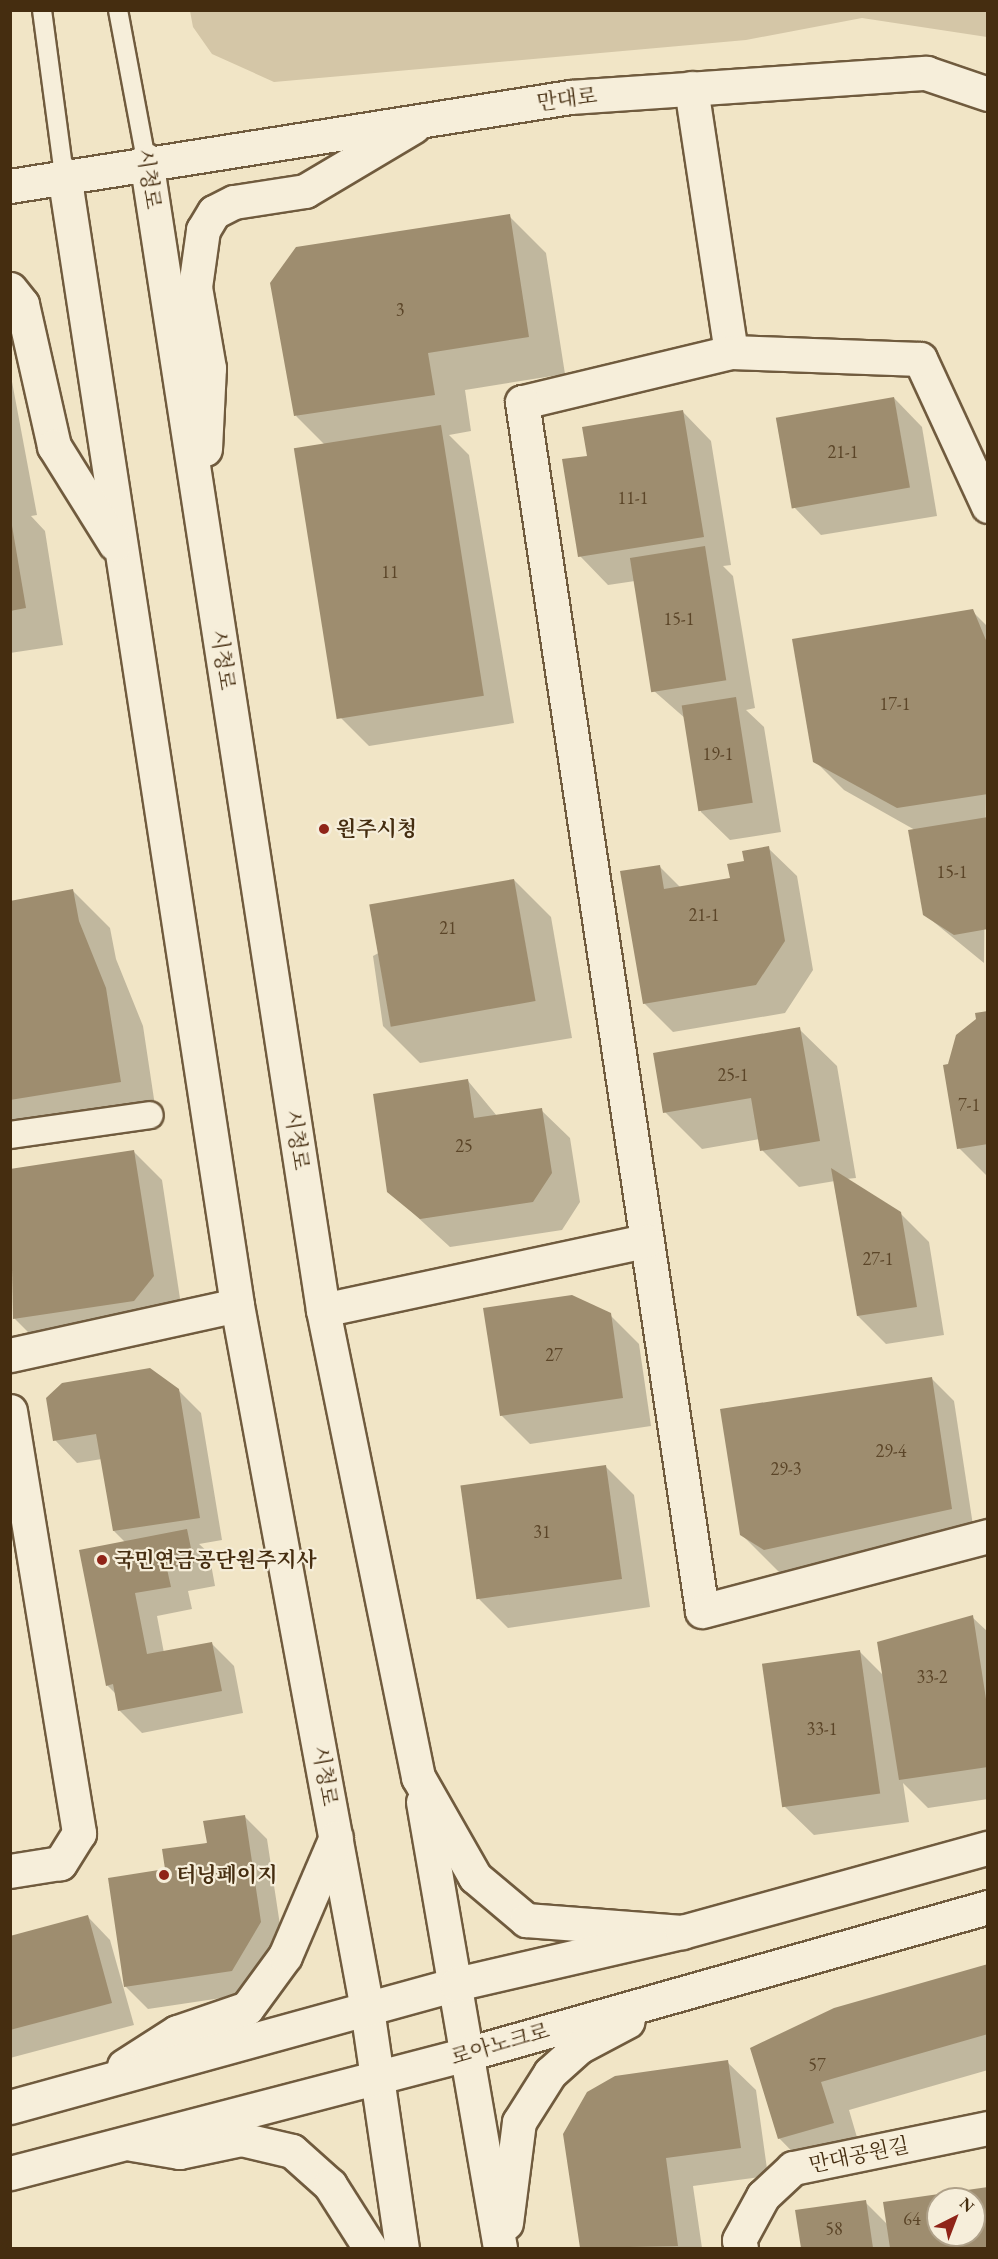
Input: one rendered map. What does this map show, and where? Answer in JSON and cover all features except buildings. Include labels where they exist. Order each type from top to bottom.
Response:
[{"type":"street","name":"만대로","points":[[64,174],[570,97],[926,73],[987,94]]},
{"type":"street","points":[[691,88],[731,352]]},
{"type":"street","points":[[202,521],[209,368],[195,287],[203,230],[214,212],[234,202],[305,191],[427,118]]},
{"type":"street","name":"시청로","points":[[146,160],[323,1310],[418,1777]]},
{"type":"street","points":[[10,186],[64,174]]},
{"type":"street","name":"시청로","points":[[64,174],[237,1305],[368,2009],[402,2248]]},
{"type":"street","points":[[10,289],[22,304],[54,446],[122,556]]},
{"type":"street","points":[[987,506],[920,359],[731,352],[522,402],[702,1611],[987,1536]]},
{"type":"street","points":[[10,1136],[150,1115]]},
{"type":"street","points":[[323,1310],[646,1241]]},
{"type":"street","points":[[10,1355],[237,1305]]},
{"type":"street","points":[[10,1411],[79,1833],[60,1863],[10,1871]]},
{"type":"street","points":[[418,1777],[475,1877],[526,1920],[682,1932]]},
{"type":"street","points":[[418,1777],[501,2248]]},
{"type":"street","points":[[98,2083],[177,2032],[247,2008],[285,1956],[336,1837]]},
{"type":"street","points":[[10,2107],[456,1984],[682,1932],[987,1848]]},
{"type":"street","name":"로아노크로","points":[[10,2173],[121,2142],[467,2054],[691,1988],[987,1907]]},
{"type":"street","points":[[501,2248],[519,2122],[550,2073],[579,2048],[691,1988]]},
{"type":"street","name":"만대공원길","points":[[741,2248],[740,2240],[763,2196],[793,2168],[987,2128]]},
{"type":"street","points":[[121,2142],[179,2152],[241,2139],[292,2151],[330,2185],[370,2248]]},
{"type":"lane","name":"시청로","points":[[42,10],[64,174]]},
{"type":"lane","name":"시청로","points":[[118,10],[146,160]]},
{"type":"shaded area","points":[[987,10],[987,37],[862,18],[746,40],[274,82],[212,54],[193,27],[190,11]]},
{"type":"place","name":"원주시청","points":[[324,829]]},
{"type":"place","name":"국민연금공단원주지사","points":[[102,1560]]},
{"type":"place","name":"터닝페이지","points":[[164,1875]]}]
